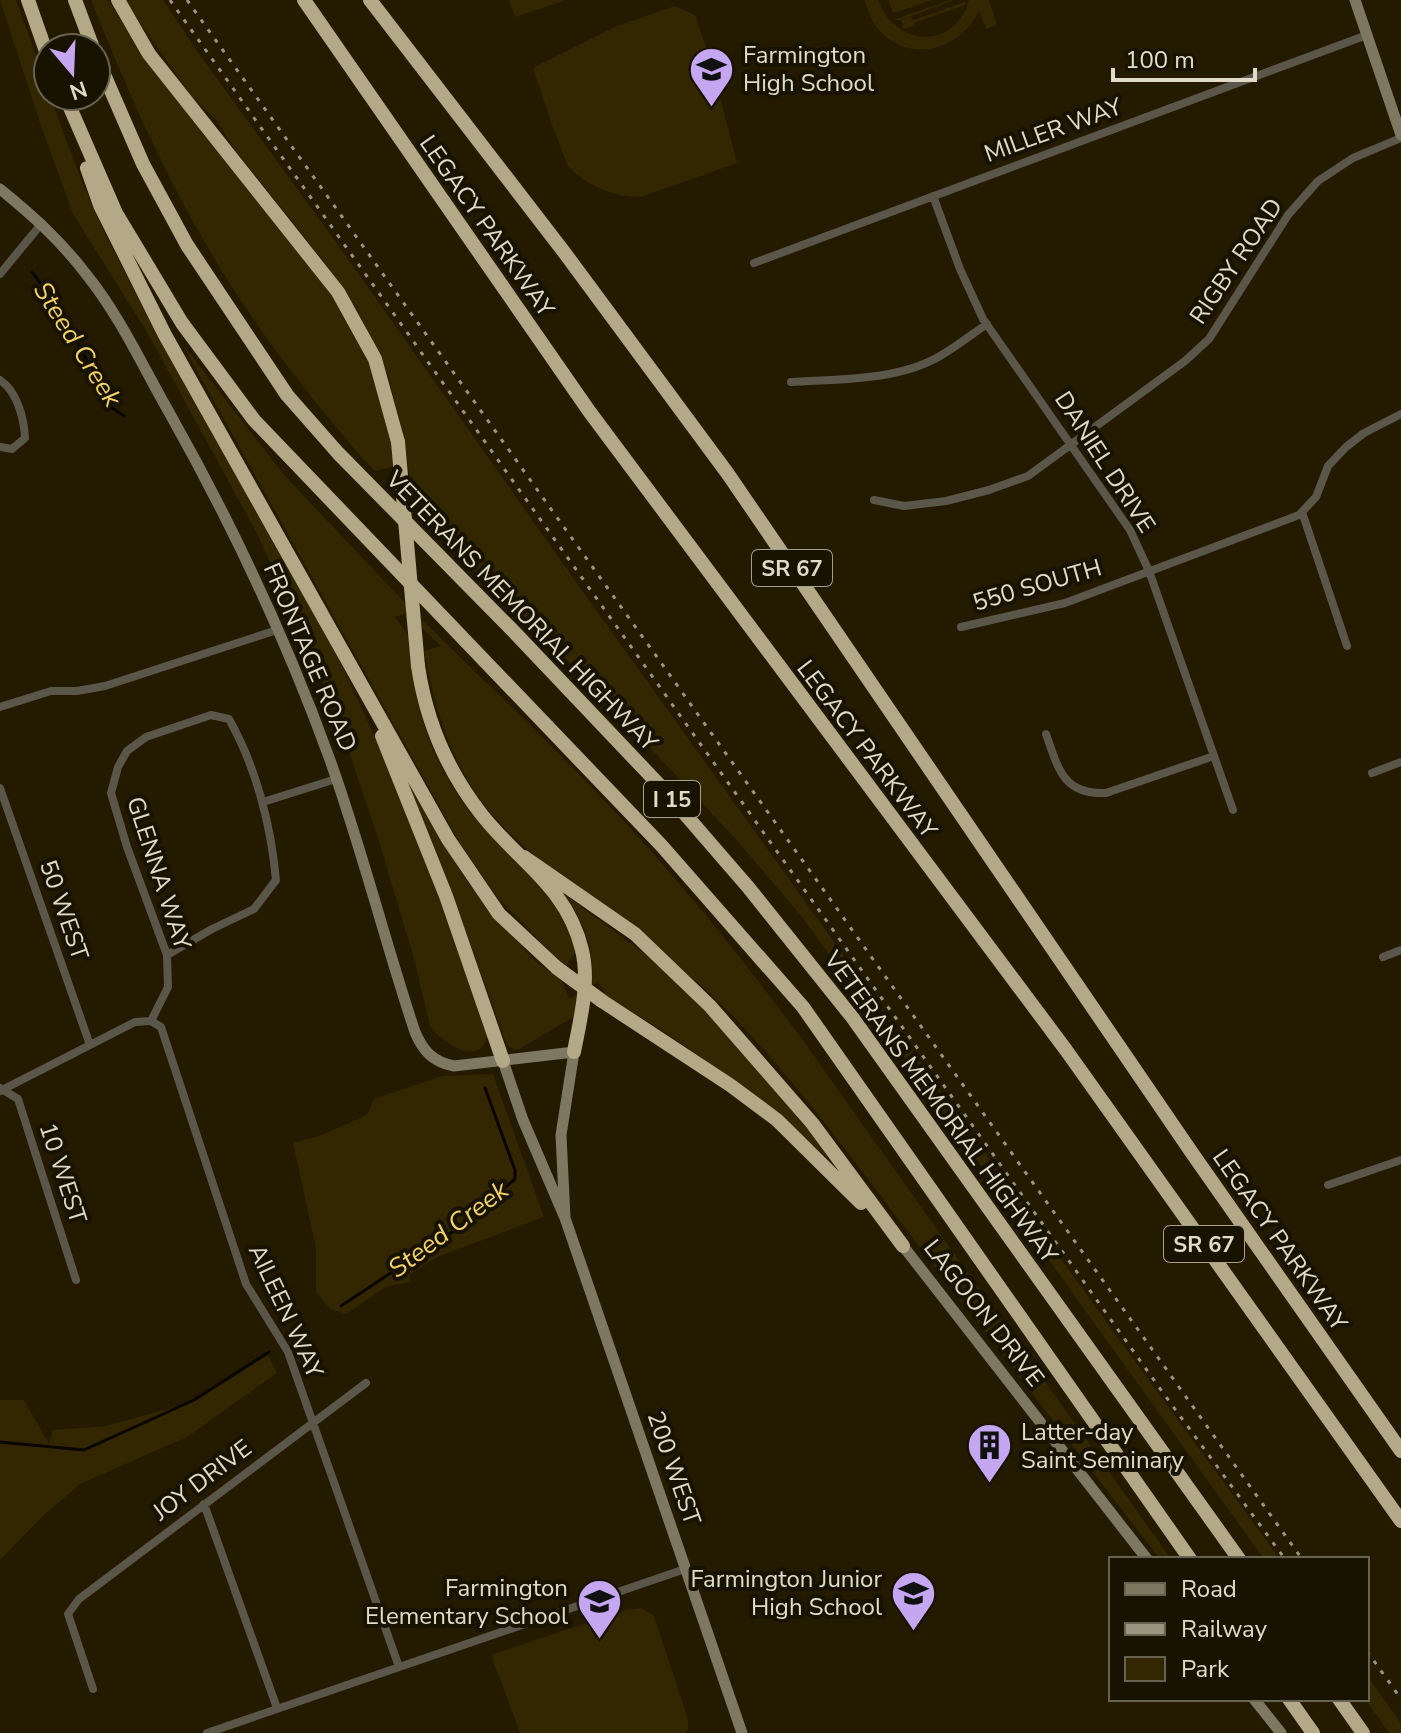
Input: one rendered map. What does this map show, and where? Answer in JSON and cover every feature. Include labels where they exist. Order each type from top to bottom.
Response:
[{"type":"highway","points":[[28,0],[39,32]]},
{"type":"highway","points":[[75,0],[87,32]]},
{"type":"highway","points":[[118,0],[149,54],[338,292],[375,359],[398,442],[418,666],[427,712],[455,775],[483,816],[549,884],[564,906],[583,952],[584,990],[574,1052]]},
{"type":"highway","name":"LEGACY PARKWAY","points":[[304,0],[589,411],[1066,1050],[1401,1521]]},
{"type":"highway","name":"LEGACY PARKWAY","points":[[370,0],[564,252],[728,474],[1280,1280],[1401,1451]]},
{"type":"highway","name":"VETERANS MEMORIAL HIGHWAY","points":[[112,93],[143,164],[187,245],[287,395],[338,453],[665,791],[748,887],[852,1017],[1238,1557]]},
{"type":"highway","points":[[68,112],[100,205],[129,267],[359,680],[471,875],[499,914],[557,968],[777,1120],[820,1159],[903,1246]]},
{"type":"highway","name":"I 15","points":[[70,112],[116,213],[182,323],[254,420],[628,811],[803,1007],[1189,1557]]},
{"type":"highway","points":[[359,680],[446,896],[503,1061]]},
{"type":"highway","points":[[524,857],[635,934],[710,1006],[812,1123],[903,1246]]},
{"type":"highway","points":[[1290,1701],[1313,1733]]},
{"type":"highway","points":[[1340,1701],[1363,1733]]},
{"type":"street","points":[[1355,0],[1401,136]]},
{"type":"street","name":"MILLER WAY","points":[[754,263],[1367,35]]},
{"type":"street","name":"RIGBY ROAD","points":[[874,500],[904,506],[946,501],[1028,476],[1185,361],[1209,339],[1288,215],[1318,181],[1353,158],[1401,136]]},
{"type":"street","name":"FRONTAGE ROAD","points":[[0,189],[42,223],[88,275],[113,312],[196,461],[277,630],[336,779],[419,1041],[428,1055],[445,1064],[458,1066],[574,1052]]},
{"type":"street","name":"DANIEL DRIVE","points":[[933,196],[960,269],[987,324],[1130,530],[1149,571],[1233,810]]},
{"type":"street","points":[[0,274],[42,223]]},
{"type":"street","points":[[791,382],[906,371],[938,357],[987,324]]},
{"type":"street","points":[[0,380],[14,396],[25,438],[12,449],[0,447]]},
{"type":"street","points":[[1347,646],[1302,512],[1316,497],[1328,466],[1346,447],[1364,433],[1401,414]]},
{"type":"street","name":"550 SOUTH","points":[[961,627],[1065,603],[1255,533],[1302,512]]},
{"type":"street","points":[[0,707],[51,691],[105,686],[277,630]]},
{"type":"street","name":"GLENNA WAY","points":[[151,1021],[168,987],[167,955],[127,847],[111,793],[118,767],[127,751],[146,737],[211,715],[229,719],[263,802]]},
{"type":"street","points":[[1046,734],[1064,778],[1075,789],[1088,794],[1106,793],[1214,756]]},
{"type":"street","points":[[1372,773],[1401,762]]},
{"type":"street","points":[[167,955],[254,909],[276,880],[273,846],[263,802],[336,779]]},
{"type":"street","name":"50 WEST","points":[[0,788],[7,821],[90,1045]]},
{"type":"street","points":[[1383,957],[1401,950]]},
{"type":"street","points":[[1,1090],[135,1022],[151,1021]]},
{"type":"street","name":"AILEEN WAY","points":[[151,1021],[161,1027],[246,1284],[288,1352],[399,1667]]},
{"type":"street","points":[[565,1218],[561,1135],[574,1052]]},
{"type":"street","points":[[503,1061],[523,1120],[565,1218]]},
{"type":"street","name":"10 WEST","points":[[1,1090],[18,1099],[76,1280]]},
{"type":"street","points":[[1328,1185],[1401,1160]]},
{"type":"street","name":"200 WEST","points":[[565,1218],[742,1733]]},
{"type":"street","name":"LAGOON DRIVE","points":[[903,1246],[1145,1557]]},
{"type":"street","name":"JOY DRIVE","points":[[93,1689],[68,1614],[79,1599],[366,1383]]},
{"type":"street","points":[[204,1504],[277,1708]]},
{"type":"street","points":[[207,1733],[685,1569]]},
{"type":"street","points":[[1256,1701],[1281,1733]]},
{"type":"green space","points":[[0,0],[16,0],[32,44],[32,98]]},
{"type":"green space","points":[[91,0],[108,0],[130,34],[323,279],[368,358],[387,420],[395,466],[375,471],[364,460],[300,382],[241,301],[177,192],[112,51],[112,32],[104,32]]},
{"type":"green space","points":[[124,0],[163,0],[581,589],[1279,1557],[1263,1557],[802,917],[735,838],[567,660],[521,619],[412,509],[412,505],[424,505],[410,479],[388,375],[357,309],[328,267],[233,147],[217,121],[192,97]]},
{"type":"green space","points":[[509,0],[564,0],[564,1],[515,17]]},
{"type":"green space","points":[[864,0],[878,0],[886,16],[897,27],[925,37],[939,35],[951,28],[962,17],[969,0],[989,0],[997,25],[986,29],[979,11],[970,25],[947,44],[918,49],[903,47],[877,28]]},
{"type":"green space","points":[[889,0],[932,0],[893,13]]},
{"type":"green space","points":[[950,0],[904,19],[911,17],[913,20],[965,2],[966,5],[904,29],[901,20],[893,20]]},
{"type":"green space","points":[[675,6],[695,15],[711,61],[737,163],[644,196],[625,196],[604,190],[585,181],[566,162],[533,68],[617,26]]},
{"type":"green space","points":[[36,112],[56,112],[82,181],[131,285],[310,602],[359,702],[418,842],[488,1032],[480,1049],[460,1049],[439,1036],[430,1026],[413,955],[379,841],[334,708],[258,535],[148,334],[73,214]]},
{"type":"green space","points":[[181,342],[285,476],[407,605],[407,613],[395,617],[411,644],[419,705],[436,756],[466,806],[537,884],[567,925],[578,949],[565,967],[499,899],[462,847]]},
{"type":"green space","points":[[421,619],[552,747],[616,813],[725,939],[802,1039],[1170,1557],[1158,1557],[824,1123],[755,1039],[697,982],[535,856],[486,807],[463,771],[445,733],[424,651],[441,646],[422,628]]},
{"type":"green space","points":[[405,775],[464,877],[486,907],[534,960],[562,981],[569,999],[579,994],[574,1017],[519,1049],[514,1050],[507,1045]]},
{"type":"green space","points":[[563,893],[661,966],[732,1035],[850,1180],[794,1128],[735,1081],[608,997],[598,981],[592,986],[592,960],[587,937]]},
{"type":"green space","points":[[493,1074],[544,1217],[437,1257],[410,1274],[410,1282],[386,1287],[346,1314],[330,1309],[316,1291],[316,1248],[293,1143],[319,1136],[367,1115],[374,1099],[443,1076]]},
{"type":"green space","points":[[268,1355],[277,1373],[187,1437],[80,1484],[0,1560],[0,1400],[24,1400],[49,1444],[53,1430],[106,1426],[193,1402]]},
{"type":"green space","points":[[641,1608],[654,1616],[688,1719],[685,1733],[520,1733],[491,1655],[625,1610]]},
{"type":"green space","points":[[1369,1679],[1401,1723],[1401,1733],[1389,1733],[1366,1701],[1369,1701]]},
{"type":"waterway","name":"Steed Creek","points":[[32,272],[60,309],[111,407],[124,416]]},
{"type":"waterway","name":"Steed Creek","points":[[341,1306],[457,1229],[515,1179],[515,1170],[485,1088]]},
{"type":"waterway","name":"Steed Creek","points":[[0,1442],[84,1450],[194,1400],[269,1352]]},
{"type":"railway","points":[[170,0],[1161,1390],[1284,1557]]},
{"type":"railway","points":[[187,0],[1301,1557]]},
{"type":"railway","points":[[1369,1654],[1401,1699]]},
{"type":"place","name":"Farmington High School","points":[[712,108]]},
{"type":"place","name":"Latter-day Saint Seminary","points":[[990,1485]]},
{"type":"place","name":"Farmington Junior High School","points":[[913,1632]]},
{"type":"place","name":"Farmington Elementary School","points":[[599,1641]]}]
